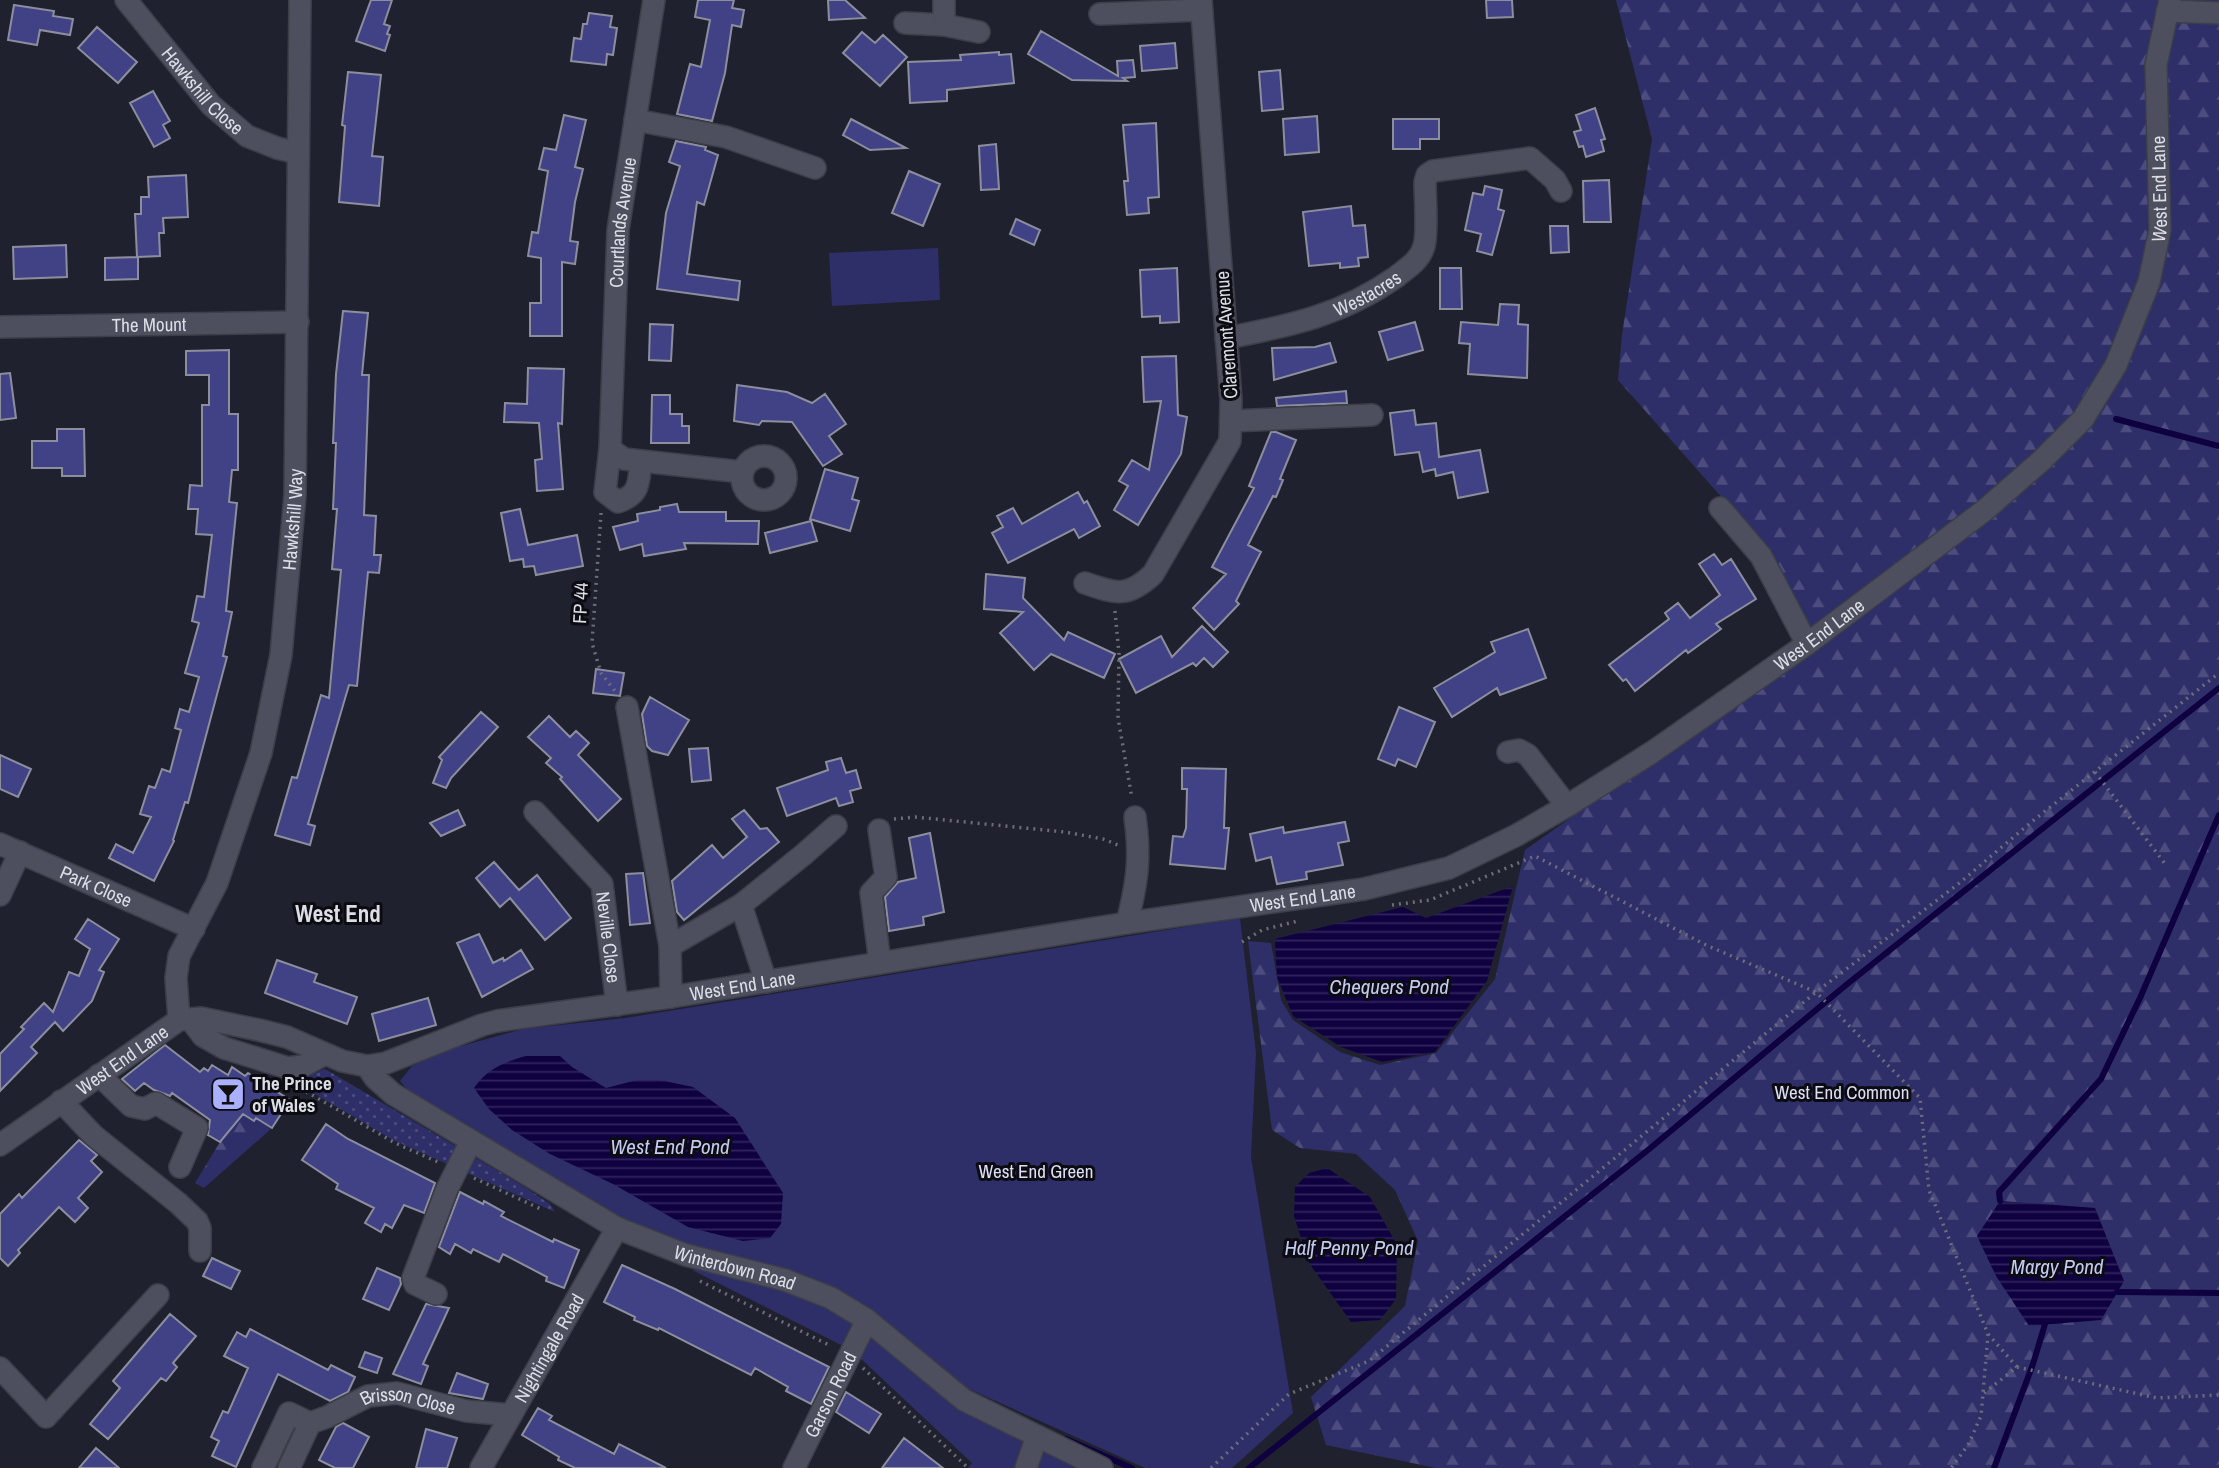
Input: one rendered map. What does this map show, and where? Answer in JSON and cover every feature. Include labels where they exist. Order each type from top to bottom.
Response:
[{"type":"street","name":"Hawkshill Close","points":[[126,0],[211,105],[247,136],[298,153]]},
{"type":"street","name":"Hawkshill Way","points":[[184,1020],[176,978],[180,956],[217,883],[261,753],[281,655],[295,495],[300,0]]},
{"type":"street","name":"Courtlands Avenue","points":[[605,492],[610,449],[618,230],[654,0]]},
{"type":"street","points":[[944,0],[944,24]]},
{"type":"street","points":[[1100,14],[1201,5]]},
{"type":"street","name":"Claremont Avenue","points":[[1113,593],[1138,588],[1153,574],[1230,441],[1231,400],[1201,5]]},
{"type":"street","points":[[2169,6],[2219,13]]},
{"type":"street","name":"West End Lane","points":[[0,1144],[184,1020],[201,1018],[287,1037],[341,1061],[367,1066],[386,1063],[482,1024],[766,982],[1127,922],[1364,889],[1449,869],[1517,835],[1651,753],[1807,644],[1985,510],[2041,461],[2083,419],[2116,365],[2149,282],[2160,230],[2156,65],[2169,6]]},
{"type":"street","points":[[905,23],[944,24],[979,32]]},
{"type":"street","points":[[635,120],[726,137],[815,168]]},
{"type":"street","name":"Westacres","points":[[1226,338],[1294,325],[1337,310],[1376,291],[1415,263],[1425,245],[1427,175],[1458,167],[1530,158],[1555,180],[1561,191]]},
{"type":"street","name":"The Mount","points":[[0,327],[298,322]]},
{"type":"street","points":[[1231,421],[1372,415]]},
{"type":"street","points":[[610,449],[624,460],[742,472]]},
{"type":"street","points":[[605,492],[618,502],[631,497],[637,489],[641,461]]},
{"type":"street","points":[[1720,508],[1761,556],[1807,644]]},
{"type":"street","points":[[1085,583],[1113,593]]},
{"type":"street","points":[[627,707],[670,946],[671,997]]},
{"type":"street","points":[[1508,752],[1519,750],[1528,755],[1567,806]]},
{"type":"street","name":"Neville Close","points":[[535,812],[602,884],[617,1005]]},
{"type":"street","points":[[1127,922],[1138,873],[1135,817]]},
{"type":"street","points":[[880,963],[870,893],[886,877],[884,825]]},
{"type":"street","points":[[670,946],[741,905],[836,826]]},
{"type":"street","points":[[0,895],[10,848]]},
{"type":"street","name":"Park Close","points":[[10,848],[194,929]]},
{"type":"street","points":[[741,905],[766,982]]},
{"type":"street","points":[[184,1020],[203,1036],[225,1048],[288,1068],[303,1066],[325,1054]]},
{"type":"street","name":"Winterdown Road","points":[[367,1066],[375,1079],[393,1094],[617,1228],[686,1255],[785,1280],[831,1298],[867,1320],[964,1400],[1102,1468]]},
{"type":"street","points":[[99,1075],[131,1106],[145,1109],[156,1103],[197,1128],[180,1167]]},
{"type":"street","points":[[61,1101],[93,1135],[197,1221],[200,1228],[200,1251]]},
{"type":"street","points":[[436,1294],[415,1284],[412,1278],[447,1189],[471,1141]]},
{"type":"street","name":"Nightingale Road","points":[[481,1468],[617,1228]]},
{"type":"street","points":[[0,1368],[46,1417],[158,1295]]},
{"type":"street","name":"Garson Road","points":[[794,1468],[867,1320]]},
{"type":"street","name":"Brisson Close","points":[[263,1468],[289,1413],[310,1423],[327,1418],[368,1396],[397,1393],[466,1411],[511,1415]]},
{"type":"street","points":[[289,1468],[310,1423]]},
{"type":"street","points":[[1026,1468],[1037,1436]]},
{"type":"path","name":"FP 44","points":[[605,492],[599,524],[592,643],[601,673],[627,707]]},
{"type":"path","points":[[1113,593],[1119,654],[1118,718],[1135,817]]},
{"type":"path","points":[[1211,1468],[1289,1394],[1369,1361],[1816,992],[1957,885],[2219,673]]},
{"type":"path","points":[[2095,772],[2166,864]]},
{"type":"path","points":[[884,825],[915,817],[1065,832],[1103,839],[1139,854]]},
{"type":"path","points":[[1390,905],[1430,900],[1535,856],[1706,945],[1816,992],[1920,1098],[1928,1190],[1988,1334],[2017,1367],[2157,1398],[2219,1395]]},
{"type":"path","points":[[1242,942],[1262,930],[1299,921]]},
{"type":"path","points":[[1951,1468],[1968,1445],[1981,1416],[1988,1334]]},
{"type":"path","points":[[1984,1393],[2017,1367]]},
{"type":"green space","name":"West End Common","points":[[1616,0],[2219,0],[2219,1468],[1436,1468],[1326,1445],[1311,1397],[1405,1306],[1418,1241],[1395,1190],[1356,1154],[1300,1148],[1272,1130],[1248,941],[1271,943],[1281,1000],[1293,1020],[1340,1052],[1380,1065],[1436,1053],[1495,979],[1525,850],[1812,648],[1755,535],[1618,380],[1622,335],[1652,139]]},
{"type":"green space","points":[[938,248],[940,300],[832,306],[829,253]]},
{"type":"green space","name":"West End Green","points":[[1240,918],[1256,1053],[1251,1157],[1293,1413],[1232,1468],[1145,1468],[951,1381],[870,1315],[621,1225],[412,1095],[400,1081],[412,1066],[447,1050],[523,1029],[625,1018]]},
{"type":"green space","points":[[325,1069],[523,1186],[550,1204],[555,1212],[393,1140],[293,1081]]},
{"type":"green space","points":[[243,1114],[272,1128],[204,1188],[195,1183],[220,1142]]},
{"type":"green space","points":[[706,1269],[766,1285],[831,1309],[1011,1431],[1077,1468],[968,1468],[972,1463],[858,1356],[692,1270]]},
{"type":"water","name":"Chequers Pond","points":[[1513,886],[1487,981],[1435,1052],[1382,1062],[1341,1047],[1293,1016],[1277,977],[1275,939],[1403,907],[1426,918]]},
{"type":"water","name":"West End Pond","points":[[526,1056],[560,1056],[572,1067],[606,1088],[637,1080],[660,1080],[693,1087],[735,1118],[783,1193],[781,1224],[770,1238],[743,1241],[688,1227],[613,1184],[550,1154],[512,1130],[489,1109],[474,1088],[497,1067]]},
{"type":"water","name":"Half Penny Pond","points":[[1327,1168],[1370,1197],[1397,1245],[1396,1299],[1380,1320],[1351,1322],[1309,1263],[1294,1216],[1295,1187],[1309,1173]]},
{"type":"water","name":"Margy Pond","points":[[2000,1201],[2095,1208],[2124,1281],[2101,1320],[2029,1326],[1996,1276],[1977,1236]]},
{"type":"building","points":[[371,0],[392,0],[384,24],[390,26],[385,51],[356,41]]},
{"type":"building","points":[[698,0],[734,0],[732,8],[744,10],[741,27],[732,25],[725,73],[712,121],[677,114],[690,64],[701,67],[710,20],[695,17]]},
{"type":"building","points":[[828,0],[845,0],[865,18],[829,20]]},
{"type":"building","points":[[1486,0],[1512,0],[1513,17],[1487,18]]},
{"type":"building","points":[[14,5],[54,11],[53,16],[73,19],[70,35],[40,30],[37,45],[8,40]]},
{"type":"building","points":[[589,13],[612,16],[610,27],[617,28],[613,55],[607,54],[606,65],[571,61],[574,38],[581,39],[583,24],[587,24]]},
{"type":"building","points":[[97,27],[137,62],[118,83],[78,48]]},
{"type":"building","points":[[1041,31],[1118,76],[1117,61],[1133,60],[1135,77],[1123,78],[1127,81],[1072,80],[1028,54]]},
{"type":"building","points":[[862,32],[875,43],[883,35],[907,57],[880,86],[843,53]]},
{"type":"building","points":[[1175,43],[1177,68],[1142,71],[1140,46]]},
{"type":"building","points":[[999,52],[999,55],[1011,54],[1014,83],[947,90],[947,101],[910,103],[908,62],[961,60],[960,55]]},
{"type":"building","points":[[1280,70],[1283,109],[1262,111],[1259,72]]},
{"type":"building","points":[[348,72],[381,75],[372,156],[383,157],[379,206],[339,202],[345,126],[342,125]]},
{"type":"building","points":[[153,91],[170,121],[163,125],[170,138],[154,147],[130,103]]},
{"type":"building","points":[[1595,108],[1605,139],[1601,140],[1604,151],[1586,157],[1574,132],[1581,130],[1576,115]]},
{"type":"building","points":[[564,115],[586,120],[575,167],[583,169],[570,241],[578,242],[575,264],[562,262],[562,336],[530,336],[530,303],[541,303],[541,258],[528,256],[532,232],[538,233],[548,171],[539,169],[544,148],[556,150]]},
{"type":"building","points":[[1317,116],[1319,152],[1285,155],[1283,119]]},
{"type":"building","points":[[851,119],[906,148],[870,150],[843,135]]},
{"type":"building","points":[[1393,119],[1439,119],[1439,139],[1420,139],[1420,149],[1393,149]]},
{"type":"building","points":[[1156,123],[1159,197],[1148,198],[1149,213],[1127,215],[1124,181],[1128,181],[1123,125]]},
{"type":"building","points":[[676,141],[706,147],[705,150],[718,155],[704,205],[697,202],[687,274],[740,281],[738,300],[657,289],[666,213],[680,166],[669,162]]},
{"type":"building","points":[[996,144],[999,189],[981,190],[979,146]]},
{"type":"building","points":[[909,171],[940,184],[923,226],[892,213]]},
{"type":"building","points":[[186,175],[188,217],[163,218],[164,233],[159,233],[160,256],[138,257],[138,279],[105,280],[105,258],[137,257],[135,214],[141,214],[141,197],[149,197],[148,177]]},
{"type":"building","points":[[1609,180],[1611,222],[1584,222],[1583,181]]},
{"type":"building","points":[[1485,186],[1502,190],[1498,209],[1504,211],[1492,255],[1477,251],[1481,234],[1465,230],[1473,193],[1483,195]]},
{"type":"building","points":[[1351,206],[1353,226],[1365,225],[1368,257],[1358,258],[1359,266],[1340,268],[1340,263],[1309,266],[1303,212]]},
{"type":"building","points":[[1016,219],[1040,230],[1034,245],[1010,234]]},
{"type":"building","points":[[1550,226],[1568,226],[1569,252],[1551,253]]},
{"type":"building","points":[[66,245],[67,277],[14,279],[13,247]]},
{"type":"building","points":[[1177,268],[1179,322],[1160,323],[1160,316],[1142,317],[1140,270]]},
{"type":"building","points":[[1440,268],[1461,268],[1462,309],[1440,309]]},
{"type":"building","points":[[1500,304],[1519,305],[1518,324],[1528,325],[1527,378],[1468,374],[1470,344],[1459,343],[1461,322],[1498,325]]},
{"type":"building","points":[[343,311],[368,313],[362,375],[369,375],[364,515],[376,516],[374,555],[381,555],[379,573],[368,572],[357,686],[349,685],[308,824],[315,826],[310,845],[275,835],[292,777],[297,778],[321,695],[329,698],[341,570],[332,569],[337,509],[333,509],[336,443],[333,443],[336,374]]},
{"type":"building","points":[[1415,322],[1423,350],[1388,360],[1379,332]]},
{"type":"building","points":[[650,324],[673,325],[671,361],[649,360]]},
{"type":"building","points":[[1330,343],[1336,362],[1274,380],[1272,348],[1315,347]]},
{"type":"building","points":[[229,350],[229,414],[238,414],[238,470],[232,470],[229,502],[237,503],[226,611],[232,612],[223,656],[227,657],[188,803],[185,802],[174,841],[154,881],[109,858],[116,844],[133,853],[151,817],[140,814],[149,786],[155,788],[162,769],[170,772],[181,730],[175,728],[180,709],[189,712],[199,677],[185,673],[199,623],[192,621],[197,596],[204,597],[212,535],[196,534],[198,509],[188,509],[190,485],[202,486],[202,405],[209,405],[209,375],[186,375],[186,351]]},
{"type":"building","points":[[1176,356],[1178,415],[1187,417],[1181,454],[1138,525],[1114,510],[1128,486],[1119,481],[1132,460],[1149,470],[1161,401],[1144,402],[1142,357]]},
{"type":"building","points":[[528,368],[564,369],[562,424],[558,423],[563,489],[537,491],[535,460],[542,459],[539,423],[504,422],[505,403],[527,404]]},
{"type":"building","points":[[10,373],[16,418],[0,420],[0,374]]},
{"type":"building","points":[[737,385],[787,392],[812,403],[825,394],[846,424],[829,436],[842,454],[823,466],[792,422],[762,421],[759,425],[734,421]]},
{"type":"building","points":[[1346,391],[1347,403],[1277,406],[1276,398]]},
{"type":"building","points":[[652,395],[670,395],[670,414],[682,414],[682,426],[689,426],[689,443],[651,443]]},
{"type":"building","points":[[1414,410],[1416,425],[1436,423],[1439,457],[1480,450],[1488,492],[1458,498],[1453,472],[1436,476],[1435,469],[1423,472],[1419,452],[1395,455],[1390,413]]},
{"type":"building","points":[[57,429],[84,429],[85,476],[62,476],[62,468],[32,468],[32,441],[57,441]]},
{"type":"building","points":[[1271,432],[1296,440],[1280,479],[1283,480],[1276,497],[1273,496],[1248,545],[1261,552],[1236,601],[1239,604],[1214,630],[1193,608],[1226,574],[1212,567],[1254,488],[1249,486]]},
{"type":"building","points":[[825,469],[858,478],[852,499],[859,501],[850,531],[810,519]]},
{"type":"building","points":[[1078,492],[1084,503],[1087,501],[1100,526],[1079,538],[1074,529],[1008,563],[992,533],[1003,527],[997,516],[1013,508],[1022,524]]},
{"type":"building","points":[[677,504],[679,512],[726,512],[726,521],[759,521],[758,544],[684,543],[686,549],[644,556],[642,544],[620,550],[613,527],[638,521],[637,514]]},
{"type":"building","points":[[520,509],[528,545],[577,535],[583,566],[536,575],[534,566],[524,567],[523,559],[510,561],[501,513]]},
{"type":"building","points":[[811,521],[817,541],[770,553],[765,533]]},
{"type":"building","points":[[1714,554],[1722,565],[1731,559],[1756,599],[1716,624],[1721,629],[1688,653],[1686,650],[1635,691],[1626,679],[1623,681],[1609,665],[1669,619],[1665,613],[1678,603],[1690,618],[1720,595],[1699,564]]},
{"type":"building","points":[[986,574],[1025,578],[1023,598],[1064,640],[1068,632],[1115,654],[1104,678],[1051,654],[1034,670],[1000,633],[1023,612],[984,609]]},
{"type":"building","points":[[1202,626],[1228,652],[1213,667],[1204,658],[1196,666],[1193,663],[1136,693],[1119,659],[1161,636],[1172,657]]},
{"type":"building","points":[[1528,629],[1546,678],[1500,695],[1497,688],[1452,717],[1434,688],[1495,652],[1491,642]]},
{"type":"building","points":[[596,669],[624,673],[620,696],[593,693]]},
{"type":"building","points":[[650,697],[689,720],[668,755],[652,751],[647,746],[642,714]]},
{"type":"building","points":[[1399,707],[1435,722],[1416,767],[1398,759],[1395,766],[1378,759]]},
{"type":"building","points":[[481,712],[498,727],[451,778],[446,788],[433,783],[442,760],[439,757]]},
{"type":"building","points":[[549,716],[570,737],[576,731],[589,743],[578,755],[621,799],[598,821],[560,779],[562,777],[546,763],[551,758],[528,737]]},
{"type":"building","points":[[708,748],[711,780],[692,782],[689,749]]},
{"type":"building","points":[[0,755],[31,769],[18,797],[0,789]]},
{"type":"building","points":[[841,758],[846,773],[856,770],[861,788],[850,791],[853,802],[839,806],[836,798],[787,816],[777,788],[828,770],[826,762]]},
{"type":"building","points":[[1182,768],[1226,769],[1224,828],[1229,828],[1225,869],[1170,864],[1173,836],[1183,837],[1186,828],[1187,789],[1182,789]]},
{"type":"building","points":[[458,810],[465,825],[441,836],[430,823]]},
{"type":"building","points":[[744,810],[760,829],[767,828],[779,842],[684,920],[677,912],[672,881],[712,845],[723,858],[747,837],[732,819]]},
{"type":"building","points":[[1345,822],[1349,841],[1338,843],[1343,865],[1306,872],[1307,879],[1277,884],[1271,857],[1256,861],[1250,834],[1283,827],[1284,833]]},
{"type":"building","points":[[930,833],[944,912],[923,917],[924,925],[889,931],[885,897],[898,882],[916,878],[909,838]]},
{"type":"building","points":[[494,862],[519,890],[537,875],[571,918],[545,940],[510,898],[500,907],[476,878]]},
{"type":"building","points":[[643,873],[650,923],[630,925],[626,874]]},
{"type":"building","points":[[88,919],[119,939],[99,970],[104,972],[92,1001],[63,1031],[55,1022],[31,1047],[37,1053],[0,1091],[0,1054],[44,1003],[53,1012],[69,972],[79,976],[90,949],[75,939]]},
{"type":"building","points":[[479,934],[493,963],[503,958],[504,961],[521,950],[533,969],[482,997],[457,943]]},
{"type":"building","points":[[277,960],[317,974],[314,982],[357,997],[347,1024],[265,993]]},
{"type":"building","points":[[428,998],[436,1025],[379,1041],[372,1014]]},
{"type":"building","name":"The Prince of Wales","points":[[165,1045],[200,1072],[204,1068],[208,1071],[212,1065],[228,1075],[232,1067],[245,1076],[248,1073],[290,1100],[272,1128],[243,1114],[220,1142],[208,1135],[210,1120],[172,1093],[170,1096],[144,1083],[135,1091],[122,1079]]},
{"type":"building","points":[[326,1124],[348,1139],[435,1183],[424,1213],[404,1205],[392,1228],[385,1224],[381,1232],[365,1223],[374,1208],[336,1189],[338,1184],[302,1160]]},
{"type":"building","points":[[79,1140],[97,1155],[91,1161],[102,1172],[78,1198],[88,1208],[75,1222],[59,1207],[18,1250],[20,1253],[8,1266],[0,1258],[0,1214],[19,1194],[22,1198]]},
{"type":"building","points":[[460,1192],[483,1204],[484,1201],[504,1212],[501,1216],[553,1242],[554,1239],[579,1250],[564,1288],[546,1281],[547,1277],[503,1254],[499,1262],[473,1249],[471,1253],[455,1244],[450,1254],[439,1247]]},
{"type":"building","points":[[212,1258],[240,1271],[231,1289],[203,1276]]},
{"type":"building","points":[[622,1265],[829,1367],[811,1404],[786,1391],[788,1387],[755,1368],[751,1375],[659,1328],[658,1330],[634,1320],[635,1317],[604,1302]]},
{"type":"building","points":[[377,1268],[400,1278],[401,1284],[389,1310],[363,1299]]},
{"type":"building","points":[[426,1304],[449,1308],[423,1364],[428,1366],[421,1384],[393,1374]]},
{"type":"building","points":[[170,1314],[196,1336],[173,1363],[177,1367],[166,1381],[161,1378],[108,1439],[90,1424],[120,1388],[113,1381]]},
{"type":"building","points":[[250,1329],[328,1370],[331,1365],[355,1377],[348,1392],[330,1401],[278,1374],[236,1467],[212,1456],[219,1441],[211,1437],[223,1411],[228,1413],[248,1368],[224,1356],[237,1332],[246,1337]]},
{"type":"building","points":[[365,1352],[382,1358],[377,1373],[359,1367]]},
{"type":"building","points":[[457,1373],[488,1384],[483,1399],[449,1393]]},
{"type":"building","points":[[846,1392],[881,1414],[869,1433],[836,1412]]},
{"type":"building","points":[[538,1408],[552,1416],[549,1420],[614,1454],[619,1444],[666,1468],[575,1468],[558,1460],[559,1457],[522,1435]]},
{"type":"building","points":[[343,1423],[369,1437],[353,1468],[335,1468],[319,1460],[336,1427]]},
{"type":"building","points":[[426,1429],[457,1438],[447,1468],[416,1468]]},
{"type":"building","points":[[904,1438],[943,1468],[882,1468]]},
{"type":"building","points":[[96,1448],[119,1468],[79,1468]]},
{"type":"waterway","points":[[2116,419],[2219,446]]},
{"type":"waterway","points":[[1249,1468],[1648,1150],[1846,985],[2219,688]]},
{"type":"waterway","points":[[2000,1201],[1999,1192],[2101,1079],[2140,998],[2219,815]]},
{"type":"waterway","points":[[2117,1292],[2219,1293]]},
{"type":"waterway","points":[[1994,1468],[2045,1324]]},
{"type":"waterway","points":[[1066,1439],[1132,1468]]},
{"type":"place","name":"The Prince of Wales","points":[[228,1094]]},
{"type":"district","name":"West End","points":[[338,913]]}]
